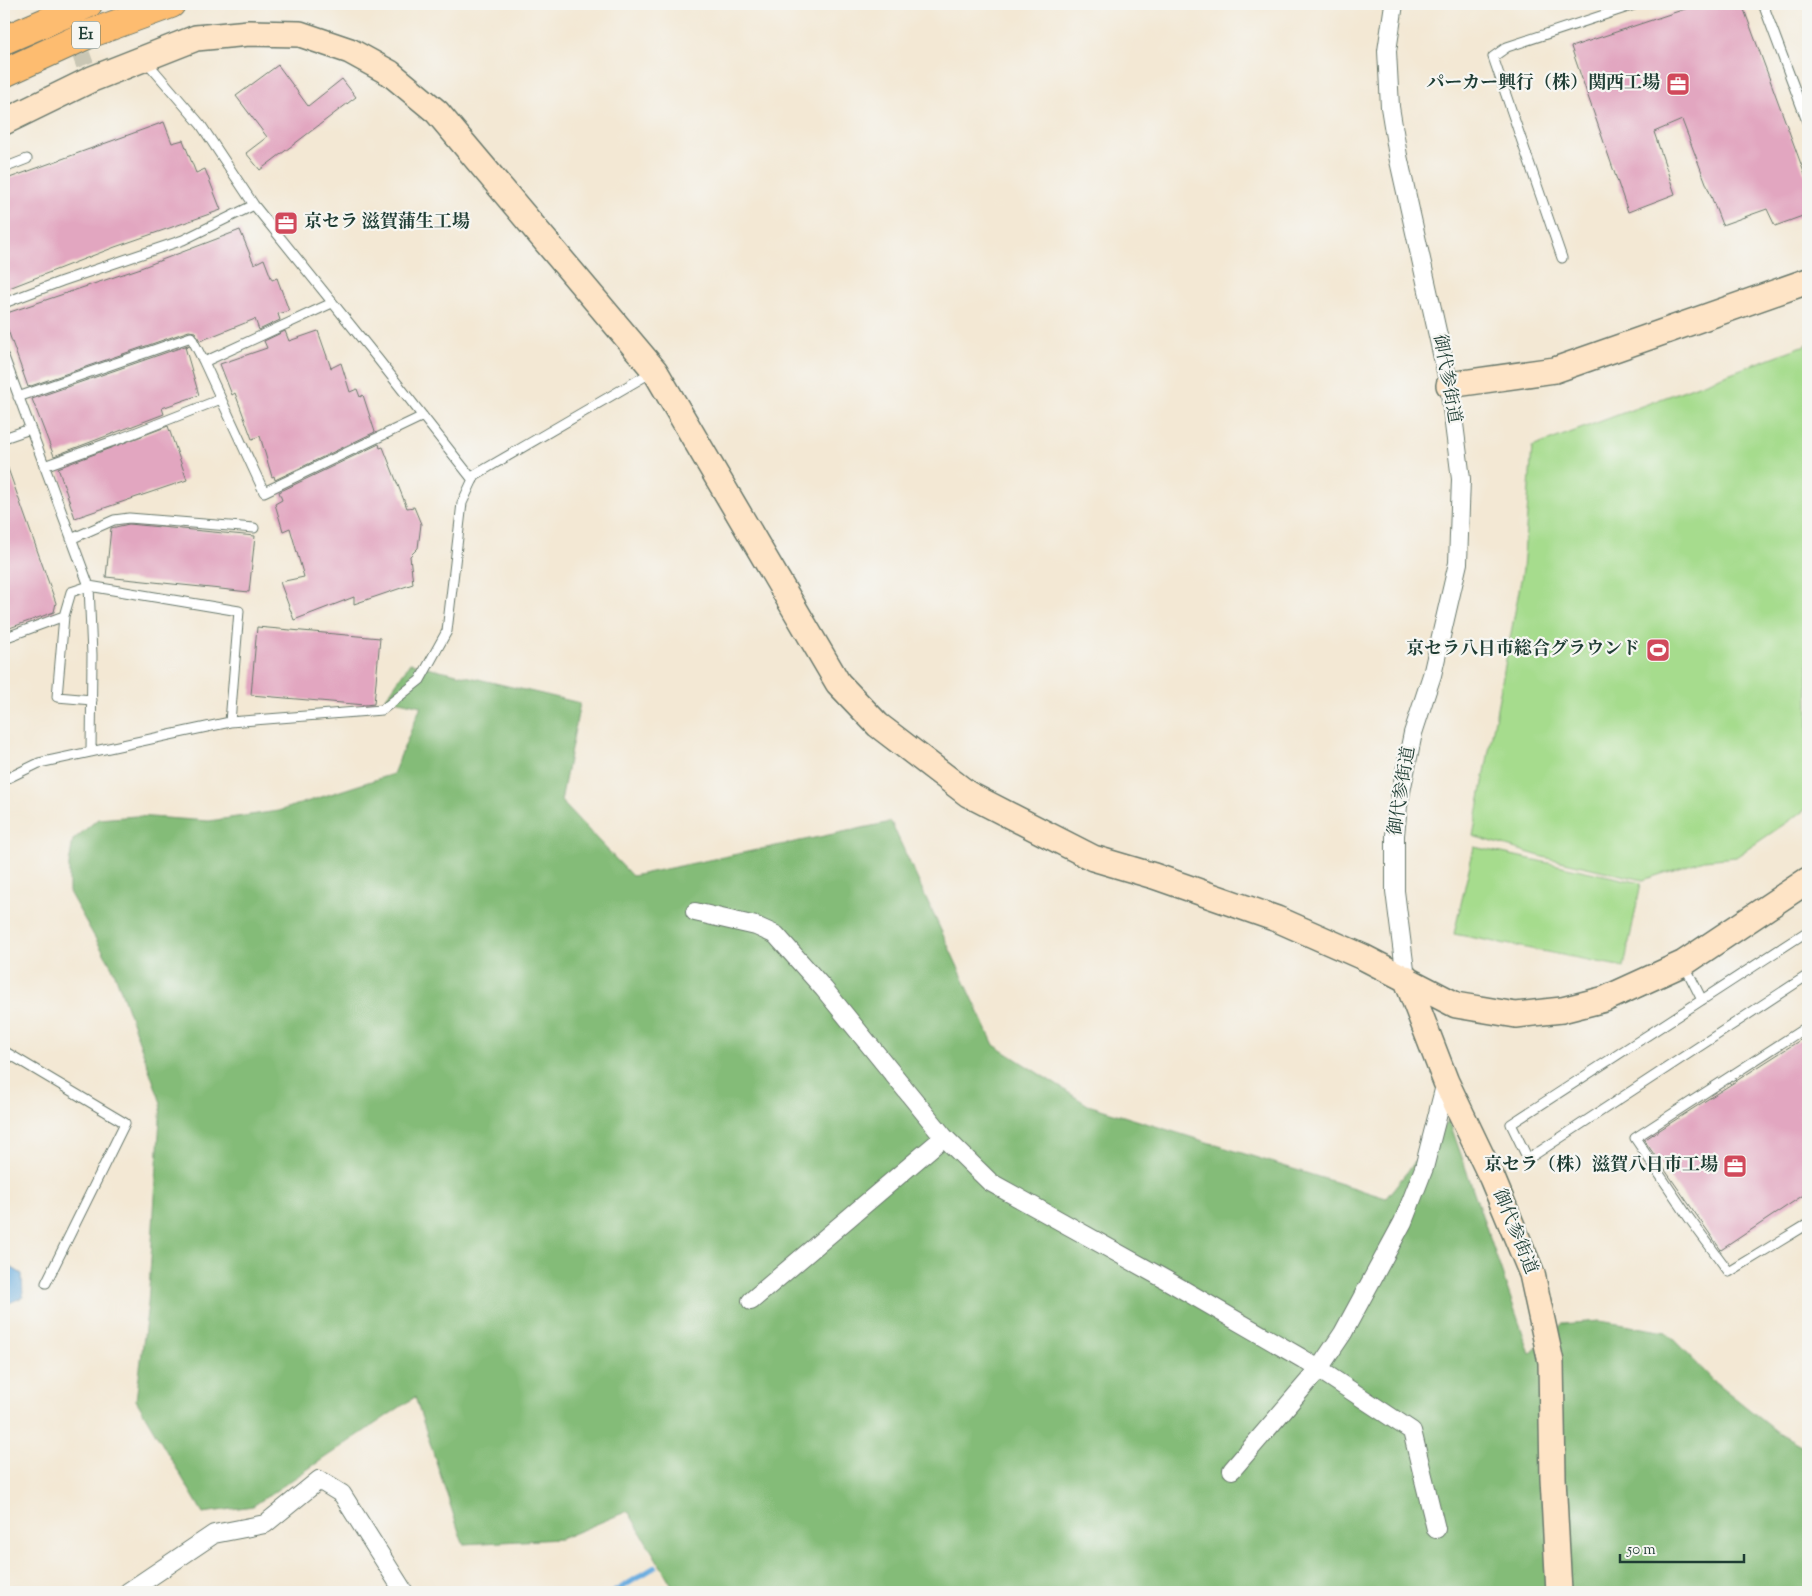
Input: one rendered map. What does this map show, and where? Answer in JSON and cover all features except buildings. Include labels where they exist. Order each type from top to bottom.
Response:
[{"type":"highway","name":"E1","points":[[4,40],[88,4]]},
{"type":"highway","name":"E1","points":[[4,73],[89,34],[171,4]]},
{"type":"street","name":"御代参街道","points":[[1394,4],[1387,51],[1390,107],[1398,156],[1449,386],[1461,479],[1458,563],[1432,675],[1413,734],[1398,806],[1395,835],[1395,891],[1406,978],[1446,1082],[1492,1178],[1532,1274],[1551,1362],[1553,1478],[1559,1592]]},
{"type":"street","points":[[4,122],[88,72],[144,59],[196,38],[249,33],[300,34],[350,51],[390,73],[437,112],[655,371],[838,683],[878,725],[968,794],[1093,858],[1154,876],[1277,918],[1406,978],[1456,1005],[1516,1015],[1562,1010],[1605,999],[1684,963],[1808,880]]},
{"type":"street","points":[[1449,386],[1555,370],[1808,281]]},
{"type":"street","points":[[695,912],[756,926],[776,936],[824,989],[944,1137],[990,1182],[1168,1281],[1302,1359],[1412,1431],[1436,1529]]},
{"type":"street","points":[[1232,1470],[1318,1370],[1342,1333],[1402,1222],[1424,1168],[1446,1082]]},
{"type":"street","points":[[751,1301],[944,1137]]},
{"type":"street","points":[[128,1592],[214,1534],[265,1524],[319,1480],[342,1494],[404,1592]]},
{"type":"lane","points":[[1562,258],[1493,57],[1507,46],[1637,4]]},
{"type":"lane","points":[[1763,4],[1808,124]]},
{"type":"lane","points":[[144,59],[201,125],[254,205],[473,480]]},
{"type":"lane","points":[[4,168],[27,159]]},
{"type":"lane","points":[[4,303],[182,240],[254,205]]},
{"type":"lane","points":[[204,362],[332,303]]},
{"type":"lane","points":[[18,398],[191,336],[264,492],[423,416]]},
{"type":"lane","points":[[4,356],[89,586],[92,655],[91,752]]},
{"type":"lane","points":[[4,780],[39,763],[230,722],[382,710],[420,680],[447,631],[462,503],[475,475],[655,371]]},
{"type":"lane","points":[[44,466],[221,399]]},
{"type":"lane","points":[[4,438],[30,429]]},
{"type":"lane","points":[[71,539],[114,520],[130,518],[254,528]]},
{"type":"lane","points":[[92,700],[57,697],[64,616],[72,592],[89,586],[239,611],[230,722]]},
{"type":"lane","points":[[4,638],[64,616]]},
{"type":"lane","points":[[1808,931],[1511,1124],[1528,1158],[1808,975]]},
{"type":"lane","points":[[1684,963],[1702,1000]]},
{"type":"lane","points":[[1808,1026],[1635,1138],[1689,1218],[1729,1272],[1808,1224]]},
{"type":"lane","points":[[4,1050],[124,1123],[46,1283]]},
{"type":"green space","name":"京セラ八日市総合グラウンド","points":[[1808,344],[1808,808],[1736,857],[1704,860],[1643,880],[1543,857],[1473,836],[1523,569],[1532,447]]},
{"type":"green space","points":[[410,663],[580,703],[561,801],[632,876],[891,822],[994,1045],[1088,1105],[1386,1198],[1449,1120],[1530,1354],[1562,1324],[1600,1321],[1666,1332],[1714,1381],[1776,1431],[1808,1449],[1808,1592],[676,1592],[628,1511],[560,1539],[463,1544],[415,1397],[253,1506],[203,1513],[136,1400],[148,1304],[161,1103],[114,971],[69,892],[69,864],[73,840],[98,819],[136,816],[209,821],[278,811],[393,774],[421,706],[386,698]]},
{"type":"green space","points":[[1474,847],[1641,883],[1624,967],[1454,934]]},
{"type":"water","points":[[4,1263],[22,1274],[23,1297],[9,1303],[4,1302]]},
{"type":"waterway","points":[[614,1592],[655,1567]]},
{"type":"tunnel","points":[[62,4],[85,65]]},
{"type":"place","name":"パーカー興行（株）関西工場","points":[[1678,84]]},
{"type":"place","name":"京セラ 滋賀蒲生工場","points":[[286,223]]},
{"type":"place","name":"京セラ八日市総合グラウンド","points":[[1658,650]]},
{"type":"place","name":"京セラ（株）滋賀八日市工場","points":[[1735,1166]]}]
